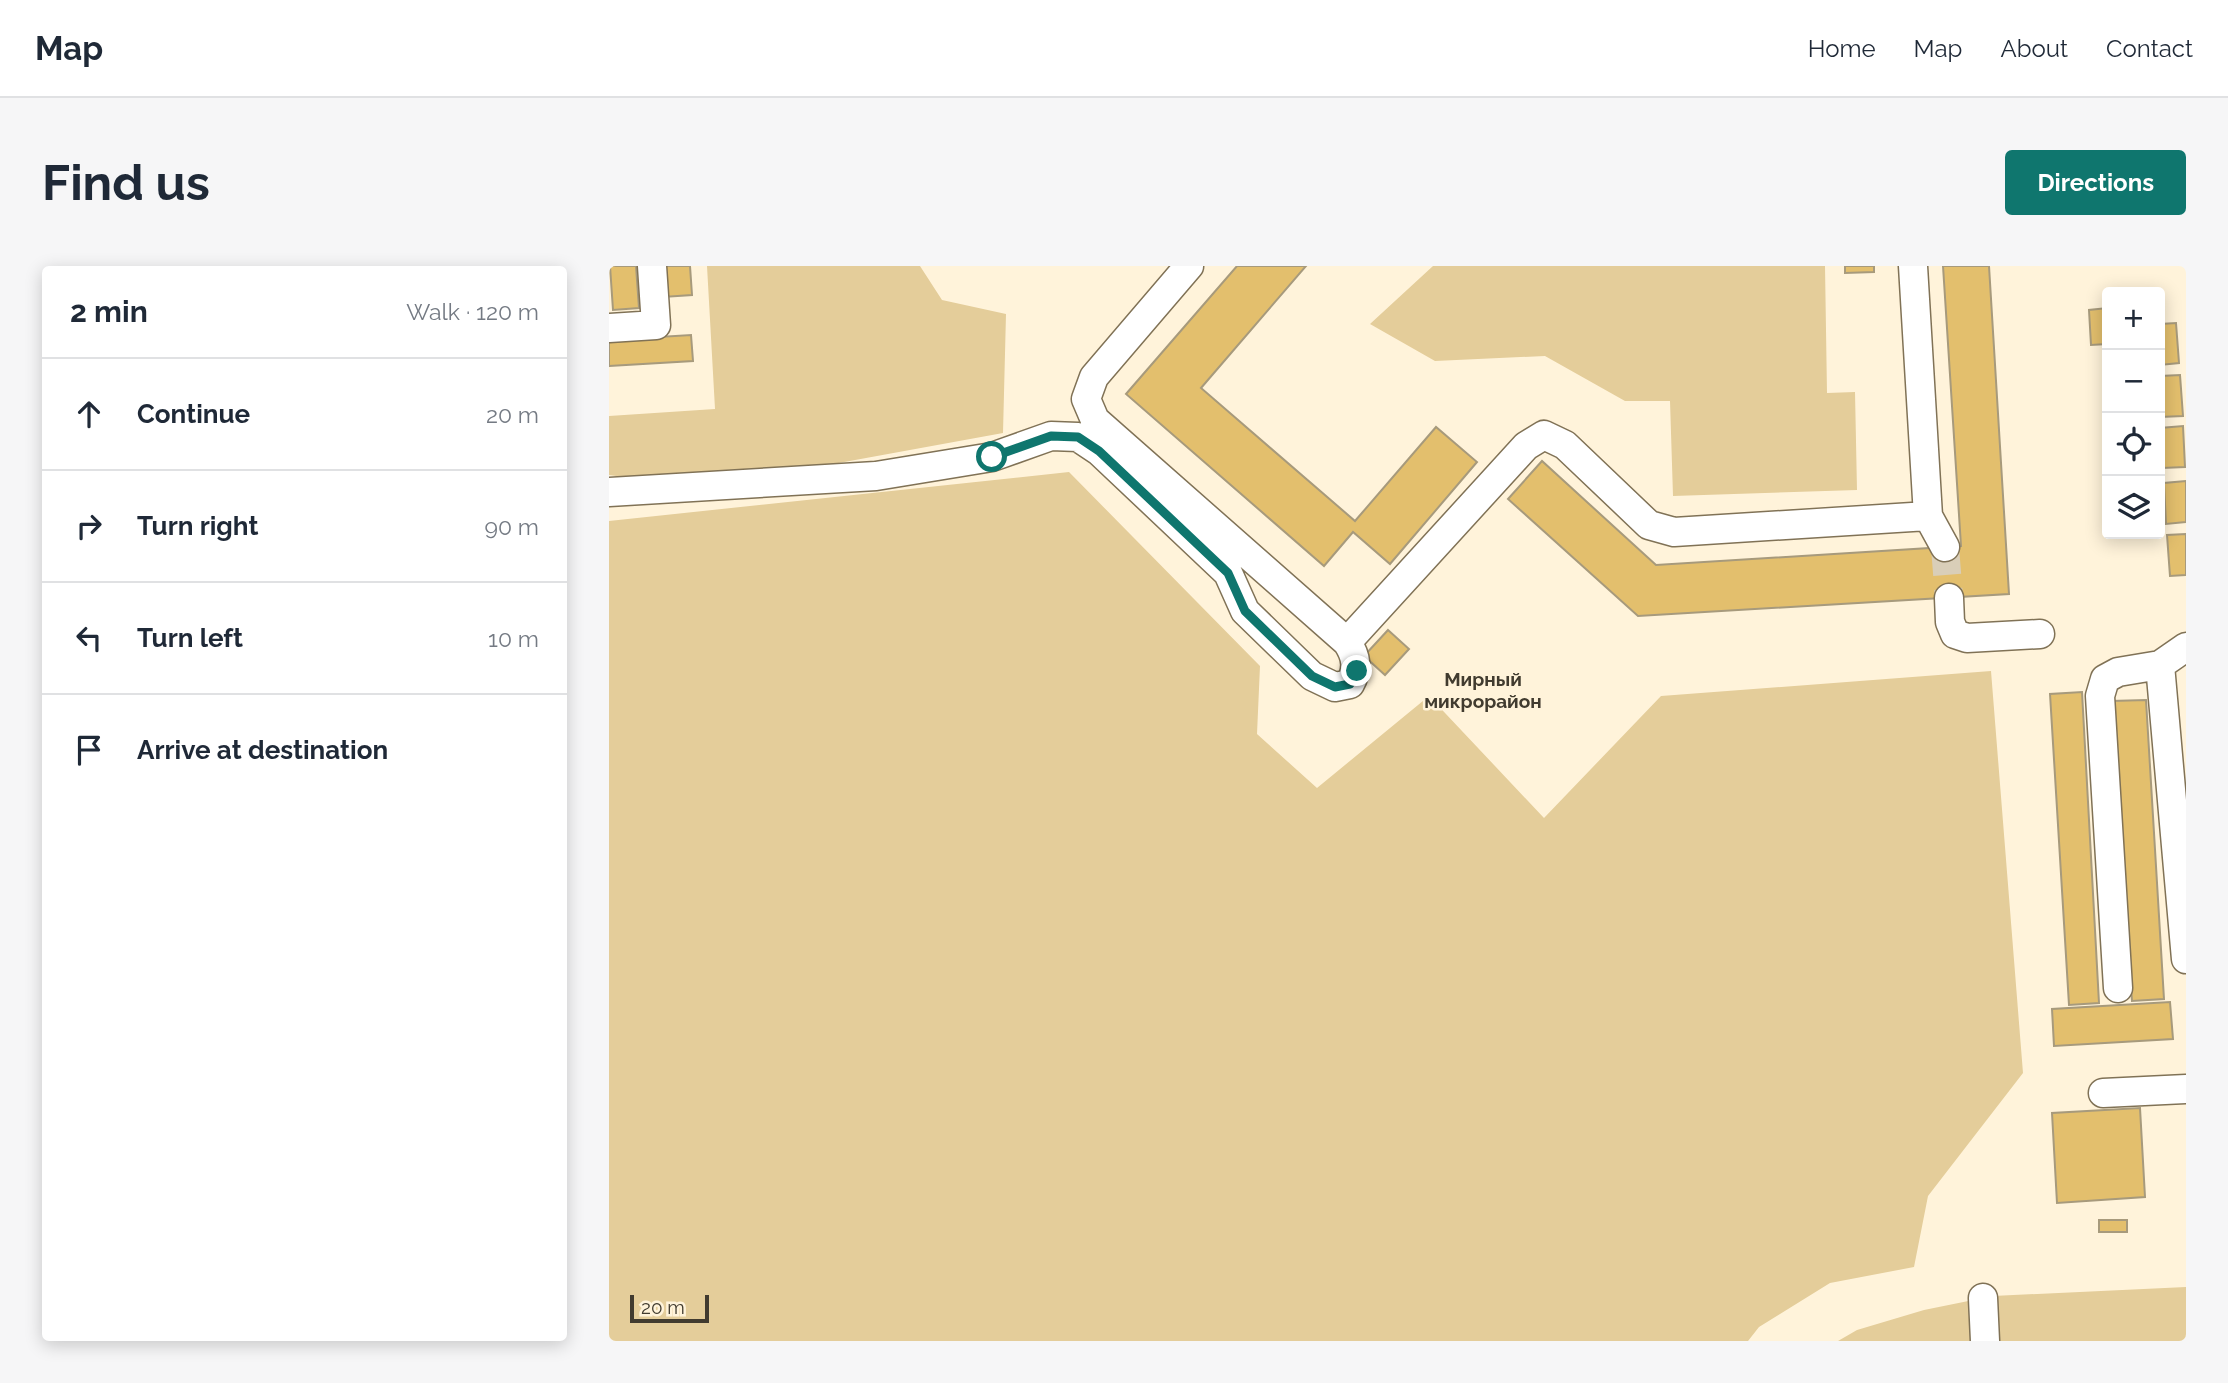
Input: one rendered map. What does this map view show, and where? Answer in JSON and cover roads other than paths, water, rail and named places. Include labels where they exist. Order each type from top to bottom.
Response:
[{"type":"lane","points":[[609,328],[656,325],[652,266]]},
{"type":"lane","points":[[609,492],[876,476],[992,457],[1051,436],[1078,437],[1099,451],[1228,573],[1245,611],[1312,676],[1335,687],[1350,684],[1357,671],[1354,652],[1347,642],[1095,420],[1086,399],[1094,377],[1189,266]]},
{"type":"lane","points":[[1913,266],[1928,516],[1945,547]]},
{"type":"lane","points":[[1347,642],[1526,446],[1544,435],[1565,444],[1649,525],[1674,532],[1928,516]]},
{"type":"lane","points":[[1948,598],[1950,622],[1955,634],[1967,638],[2041,634]]},
{"type":"lane","points":[[2118,988],[2100,696],[2105,679],[2118,671],[2160,665],[2186,647]]},
{"type":"lane","points":[[2160,665],[2186,960]]},
{"type":"lane","points":[[2103,1093],[2186,1089]]},
{"type":"lane","points":[[1983,1298],[1985,1341]]},
{"type":"tunnel","points":[[1945,547],[1949,598]]},
{"type":"district","name":"Мирный микрорайон","points":[[1483,690]]}]
